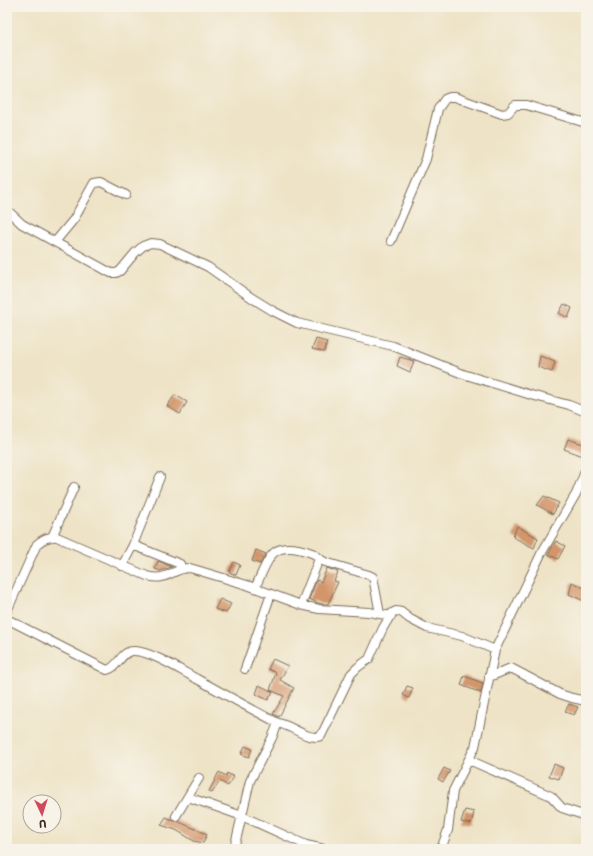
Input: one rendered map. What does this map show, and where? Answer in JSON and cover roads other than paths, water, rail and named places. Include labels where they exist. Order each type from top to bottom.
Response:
[{"type":"street","points":[[391,241],[422,171],[436,116],[442,102],[445,99],[455,97],[502,114],[508,114],[515,105],[526,105],[586,123]]},
{"type":"street","points":[[55,242],[74,218],[94,183],[100,182],[126,195]]},
{"type":"street","points":[[7,210],[22,224],[113,274],[120,271],[143,246],[151,243],[160,244],[208,267],[252,298],[297,323],[393,346],[463,374],[569,405],[586,412]]},
{"type":"street","points":[[441,849],[448,830],[453,791],[475,747],[495,650],[541,554],[576,494],[586,468]]},
{"type":"street","points":[[122,566],[133,545],[160,477]]},
{"type":"street","points":[[52,537],[74,487]]},
{"type":"street","points":[[7,611],[37,544],[43,539],[57,537],[122,566],[154,578],[166,576],[181,568],[190,568],[255,588],[302,605],[319,609],[391,616]]},
{"type":"street","points":[[133,545],[180,564],[181,568]]},
{"type":"street","points":[[255,588],[270,557],[274,552],[294,548],[314,554],[319,559],[373,577],[380,614]]},
{"type":"street","points":[[302,605],[319,559]]},
{"type":"street","points":[[245,669],[271,594]]},
{"type":"street","points":[[7,619],[107,670],[113,668],[126,653],[130,651],[144,653],[164,662],[278,723],[312,737],[321,736],[351,674],[369,659],[383,628],[392,613],[396,611],[401,612],[410,619],[427,628],[462,636],[495,650]]},
{"type":"street","points":[[489,677],[511,668],[560,694],[586,701]]},
{"type":"street","points":[[234,849],[250,781],[278,723]]},
{"type":"street","points":[[469,760],[547,794],[554,798],[559,806],[566,811],[586,816]]},
{"type":"street","points":[[176,816],[199,778]]},
{"type":"street","points":[[188,797],[242,816],[306,844],[324,849]]}]
